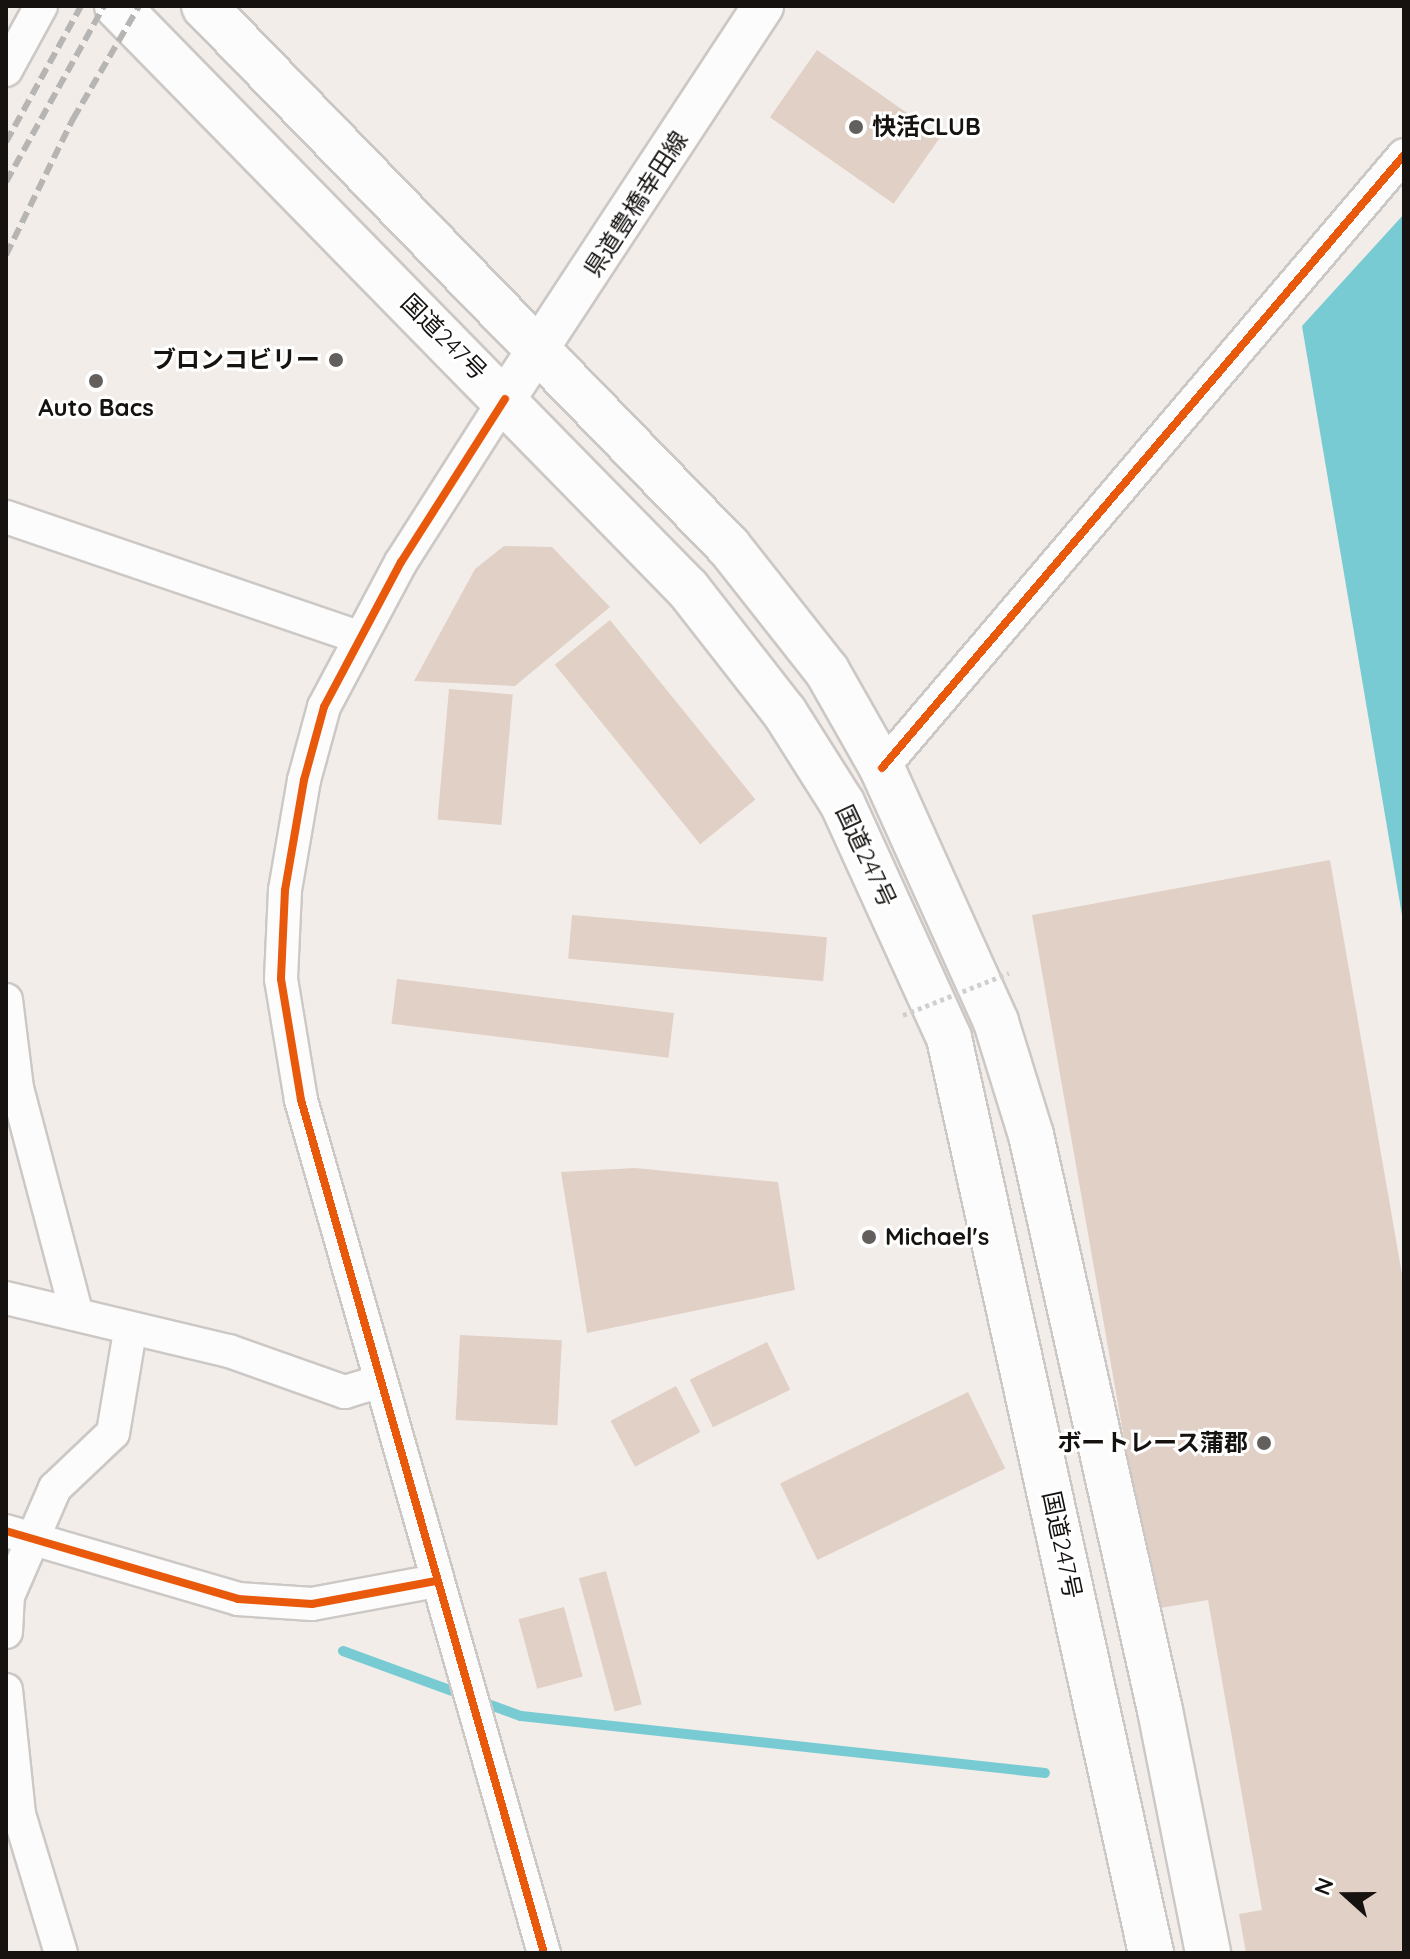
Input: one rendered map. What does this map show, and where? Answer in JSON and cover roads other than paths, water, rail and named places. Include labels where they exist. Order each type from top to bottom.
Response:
[{"type":"highway","name":"国道247号","points":[[117,6],[688,589],[785,713],[842,803],[949,1038],[1151,1953]]},
{"type":"highway","points":[[204,6],[729,547],[827,671],[882,768],[996,1022],[1031,1135],[1160,1710],[1208,1953]]},
{"type":"main road","name":"県道豊橋幸田線","points":[[505,399],[541,351],[763,6]]},
{"type":"street","points":[[6,70],[41,6]]},
{"type":"street","points":[[882,768],[1404,155]]},
{"type":"street","points":[[505,399],[358,637],[324,707],[304,780],[285,890],[281,979],[301,1100],[377,1382],[544,1953]]},
{"type":"street","points":[[6,517],[358,637]]},
{"type":"street","points":[[6,1000],[17,1088],[76,1312]]},
{"type":"street","points":[[6,1298],[76,1312],[130,1331],[229,1351],[345,1392],[377,1382]]},
{"type":"street","points":[[6,1632],[8,1596],[19,1533],[55,1488],[113,1433],[130,1331]]},
{"type":"street","points":[[19,1533],[238,1599],[312,1604],[436,1581]]},
{"type":"street","points":[[6,1690],[13,1815],[61,1953]]},
{"type":"water","points":[[1404,214],[1404,927],[1302,326]]},
{"type":"waterway","points":[[343,1651],[521,1716],[1045,1773]]},
{"type":"railway","points":[[6,142],[81,6]]},
{"type":"railway","points":[[6,182],[104,6]]},
{"type":"railway","points":[[6,255],[73,119],[139,6]]},
{"type":"place","name":"快活CLUB","points":[[856,127]]},
{"type":"place","name":"ブロンコビリー","points":[[336,360]]},
{"type":"place","name":"Auto Bacs","points":[[96,381]]},
{"type":"place","name":"Michael's","points":[[869,1237]]},
{"type":"place","name":"ボートレース蒲郡","points":[[1264,1443]]}]
